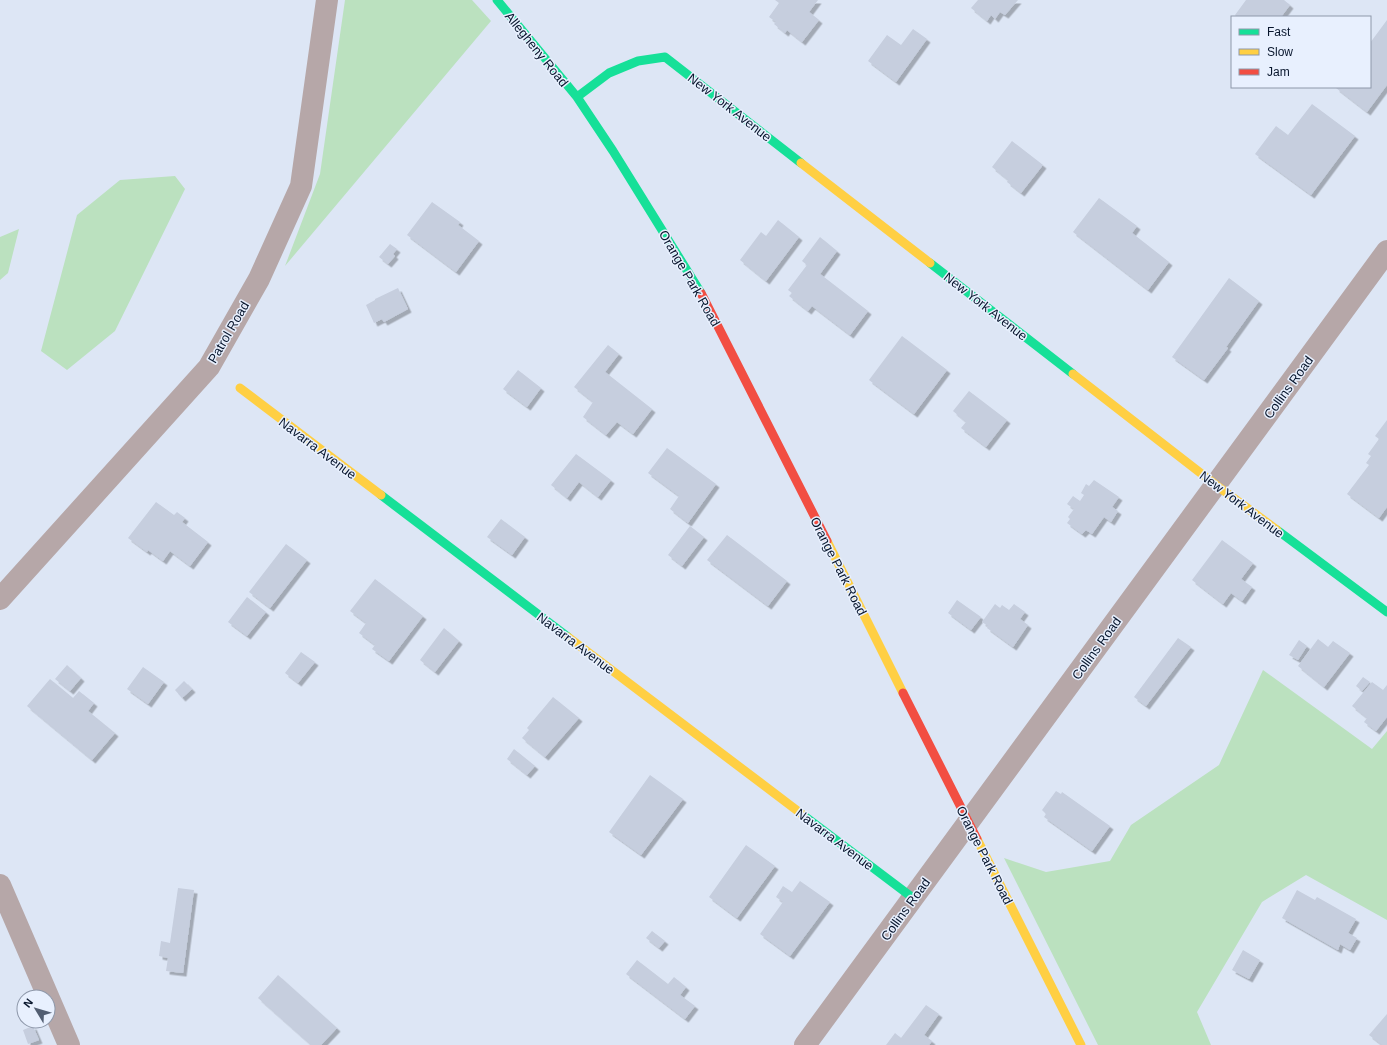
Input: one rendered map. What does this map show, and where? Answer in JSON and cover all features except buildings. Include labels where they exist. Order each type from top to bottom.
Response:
[{"type":"street","name":"Patrol Road","points":[[0,599],[209,366],[259,279],[301,186],[327,0]]},
{"type":"street","name":"Allegheny Road","points":[[497,0],[577,97]]},
{"type":"street","name":"New York Avenue","points":[[577,97],[609,73],[638,61],[665,57],[1216,485],[1387,612]]},
{"type":"street","name":"Orange Park Road","points":[[577,97],[613,151],[696,283],[1081,1045]]},
{"type":"street","name":"Collins Road","points":[[805,1045],[1387,251]]},
{"type":"street","name":"Navarra Avenue","points":[[240,388],[913,898]]},
{"type":"street","points":[[0,885],[69,1045]]},
{"type":"green space","points":[[345,0],[472,0],[491,21],[285,266],[320,174]]},
{"type":"green space","points":[[175,176],[185,189],[115,331],[67,370],[41,351],[77,215],[120,180]]},
{"type":"green space","points":[[19,229],[8,273],[0,280],[0,237]]},
{"type":"green space","points":[[1263,670],[1372,749],[1387,731],[1387,920],[1306,875],[1262,902],[1197,1012],[1211,1045],[1098,1045],[1004,858],[1046,872],[1110,861],[1131,825],[1219,765]]},
{"type":"traffic: fast","points":[[497,0],[577,97],[613,151],[701,293]]},
{"type":"traffic: fast","points":[[577,97],[609,73],[638,61],[665,57],[801,163]]},
{"type":"traffic: fast","points":[[930,263],[1073,374]]},
{"type":"traffic: fast","points":[[381,495],[568,637]]},
{"type":"traffic: fast","points":[[1277,530],[1387,612]]},
{"type":"traffic: fast","points":[[803,815],[913,898]]},
{"type":"traffic: slow","points":[[801,163],[930,263]]},
{"type":"traffic: slow","points":[[1073,374],[1216,485],[1277,530]]},
{"type":"traffic: slow","points":[[240,388],[381,495]]},
{"type":"traffic: slow","points":[[827,541],[903,693]]},
{"type":"traffic: slow","points":[[568,637],[803,815]]},
{"type":"traffic: slow","points":[[977,839],[1081,1045]]},
{"type":"traffic: jam","points":[[701,293],[827,541]]},
{"type":"traffic: jam","points":[[903,693],[977,839]]}]
